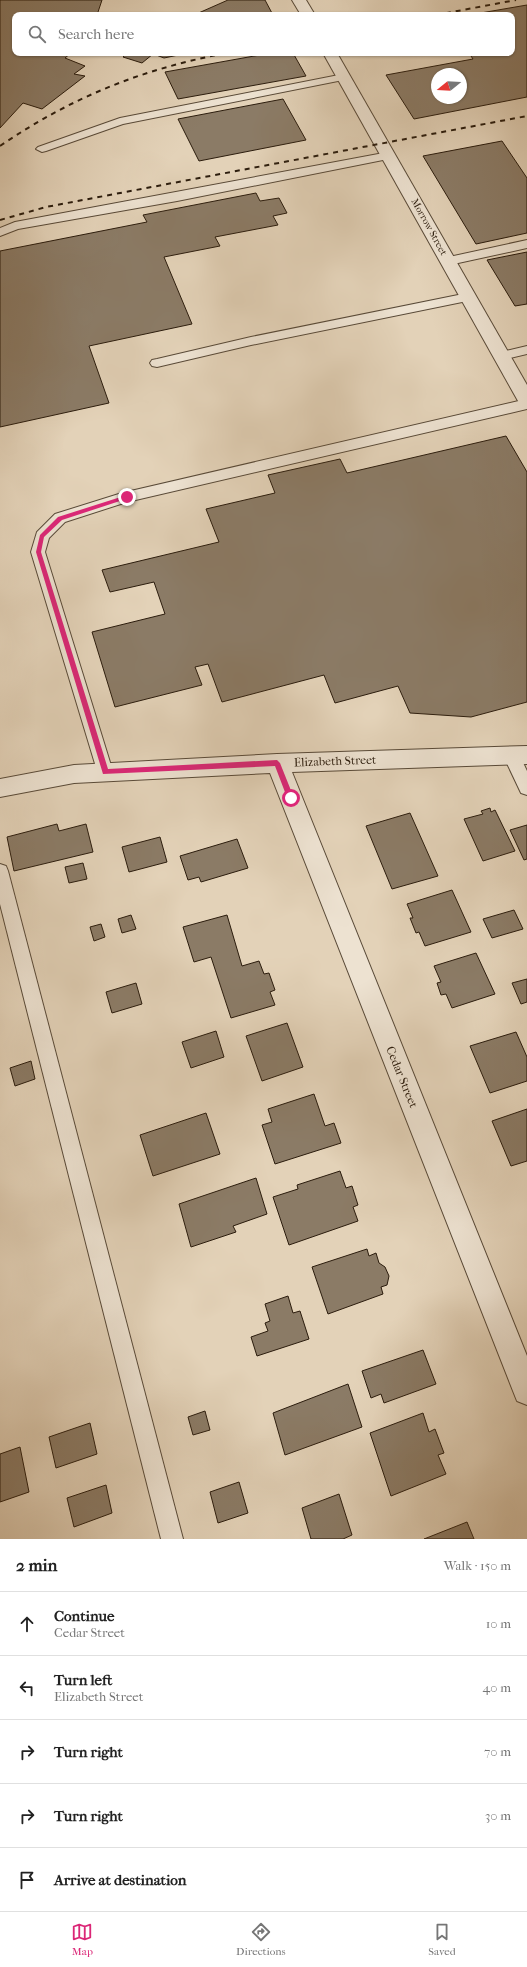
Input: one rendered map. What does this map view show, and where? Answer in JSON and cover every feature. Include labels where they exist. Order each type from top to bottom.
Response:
[{"type":"street","points":[[300,0],[306,12]]},
{"type":"street","name":"Morrow Street","points":[[332,56],[527,401]]},
{"type":"street","name":"Elizabeth Street","points":[[0,788],[74,774],[105,772],[277,763],[519,755]]},
{"type":"street","name":"Cedar Street","points":[[277,763],[527,1391]]},
{"type":"lane","points":[[42,149],[120,121],[344,78]]},
{"type":"lane","points":[[0,232],[15,226],[177,197],[389,156]]},
{"type":"lane","points":[[449,261],[527,244]]},
{"type":"lane","points":[[158,363],[251,341],[468,297]]},
{"type":"lane","points":[[502,356],[527,350]]},
{"type":"lane","points":[[105,772],[38,552],[42,536],[60,518],[127,497],[527,404]]},
{"type":"lane","points":[[519,755],[527,788]]},
{"type":"lane","points":[[0,871],[172,1539]]},
{"type":"building","points":[[0,0],[102,0],[98,12],[12,12],[12,56],[67,56],[65,58],[85,66],[74,74],[85,76],[42,109],[23,103],[0,128]]},
{"type":"building","points":[[228,0],[265,0],[271,12],[201,12]]},
{"type":"building","points":[[527,5],[527,97],[414,119],[386,75],[473,59],[471,56],[515,56],[515,12],[486,12]]},
{"type":"building","points":[[124,56],[151,56],[142,63],[123,57]]},
{"type":"building","points":[[159,56],[174,56],[164,58]]},
{"type":"building","points":[[254,56],[295,56],[306,76],[178,99],[165,72]]},
{"type":"building","points":[[283,99],[306,140],[199,161],[178,119]]},
{"type":"building","points":[[502,141],[527,178],[527,233],[476,244],[423,156]]},
{"type":"building","points":[[256,193],[260,201],[279,198],[287,213],[273,216],[278,225],[215,237],[220,246],[164,257],[192,324],[89,346],[109,403],[0,427],[0,251],[147,222],[143,215]]},
{"type":"building","points":[[527,252],[527,304],[515,306],[487,260]]},
{"type":"building","points":[[506,436],[527,472],[527,702],[471,717],[410,713],[398,686],[335,703],[324,675],[222,702],[208,664],[195,667],[202,685],[115,707],[92,632],[165,614],[154,582],[110,592],[102,570],[219,542],[206,509],[275,493],[268,475],[340,459],[347,473]]},
{"type":"building","points":[[490,808],[491,812],[495,810],[515,851],[483,861],[464,819],[483,814],[481,811]]},
{"type":"building","points":[[410,813],[438,876],[392,889],[366,826]]},
{"type":"building","points":[[57,824],[59,831],[86,824],[93,852],[14,871],[7,837]]},
{"type":"building","points":[[527,825],[527,859],[524,860],[510,830]]},
{"type":"building","points":[[160,837],[167,862],[129,872],[122,847]]},
{"type":"building","points":[[237,839],[248,868],[201,882],[199,877],[188,880],[180,856]]},
{"type":"building","points":[[83,863],[87,879],[69,883],[65,867]]},
{"type":"building","points":[[452,890],[471,932],[425,946],[419,932],[416,933],[410,918],[413,918],[407,904]]},
{"type":"building","points":[[514,910],[523,929],[492,938],[483,919]]},
{"type":"building","points":[[131,915],[136,929],[122,933],[118,919]]},
{"type":"building","points":[[227,915],[242,966],[259,961],[264,974],[269,973],[275,990],[270,992],[275,1005],[231,1018],[211,957],[194,962],[183,927]]},
{"type":"building","points":[[101,924],[105,937],[94,941],[90,927]]},
{"type":"building","points":[[476,953],[495,994],[452,1008],[446,994],[441,995],[437,983],[441,982],[434,966]]},
{"type":"building","points":[[527,979],[527,1002],[521,1004],[512,983]]},
{"type":"building","points":[[136,983],[142,1004],[112,1013],[106,992]]},
{"type":"building","points":[[287,1023],[303,1067],[262,1081],[246,1036]]},
{"type":"building","points":[[216,1031],[224,1057],[191,1068],[182,1042]]},
{"type":"building","points":[[516,1032],[527,1057],[527,1081],[490,1093],[470,1046]]},
{"type":"building","points":[[31,1061],[35,1079],[15,1086],[10,1068]]},
{"type":"building","points":[[314,1094],[325,1126],[334,1123],[341,1143],[275,1164],[262,1125],[272,1122],[268,1109]]},
{"type":"building","points":[[527,1109],[527,1161],[511,1166],[492,1121]]},
{"type":"building","points":[[206,1113],[220,1154],[153,1176],[140,1135]]},
{"type":"building","points":[[340,1171],[346,1188],[352,1186],[358,1205],[353,1207],[358,1221],[289,1245],[273,1197],[298,1189],[297,1185]]},
{"type":"building","points":[[256,1178],[267,1214],[233,1226],[236,1232],[191,1247],[179,1204]]},
{"type":"building","points":[[367,1249],[369,1256],[376,1253],[379,1263],[385,1267],[389,1276],[387,1285],[381,1287],[383,1294],[328,1314],[312,1267]]},
{"type":"building","points":[[288,1296],[293,1313],[300,1311],[309,1339],[257,1356],[251,1337],[268,1331],[265,1323],[270,1321],[265,1304]]},
{"type":"building","points":[[423,1350],[436,1384],[384,1403],[381,1394],[371,1398],[362,1371]]},
{"type":"building","points":[[348,1384],[362,1427],[285,1455],[273,1413]]},
{"type":"building","points":[[205,1411],[210,1430],[193,1435],[188,1417]]},
{"type":"building","points":[[423,1413],[429,1432],[435,1429],[444,1453],[438,1455],[446,1474],[391,1496],[370,1433]]},
{"type":"building","points":[[90,1423],[97,1454],[56,1468],[49,1437]]},
{"type":"building","points":[[20,1447],[29,1492],[0,1502],[0,1454]]},
{"type":"building","points":[[239,1482],[248,1513],[218,1523],[210,1492]]},
{"type":"building","points":[[106,1485],[112,1513],[74,1527],[67,1498]]},
{"type":"building","points":[[339,1494],[352,1535],[343,1539],[311,1539],[302,1508]]},
{"type":"building","points":[[467,1522],[474,1539],[424,1539]]},
{"type":"railway","points":[[452,12],[516,0]]},
{"type":"railway","points":[[0,146],[54,113],[109,87],[166,67],[214,56]]},
{"type":"railway","points":[[0,220],[46,207],[527,116]]},
{"type":"route","points":[[127,497],[60,518],[42,536],[38,552],[105,772],[277,763],[291,798]]}]
